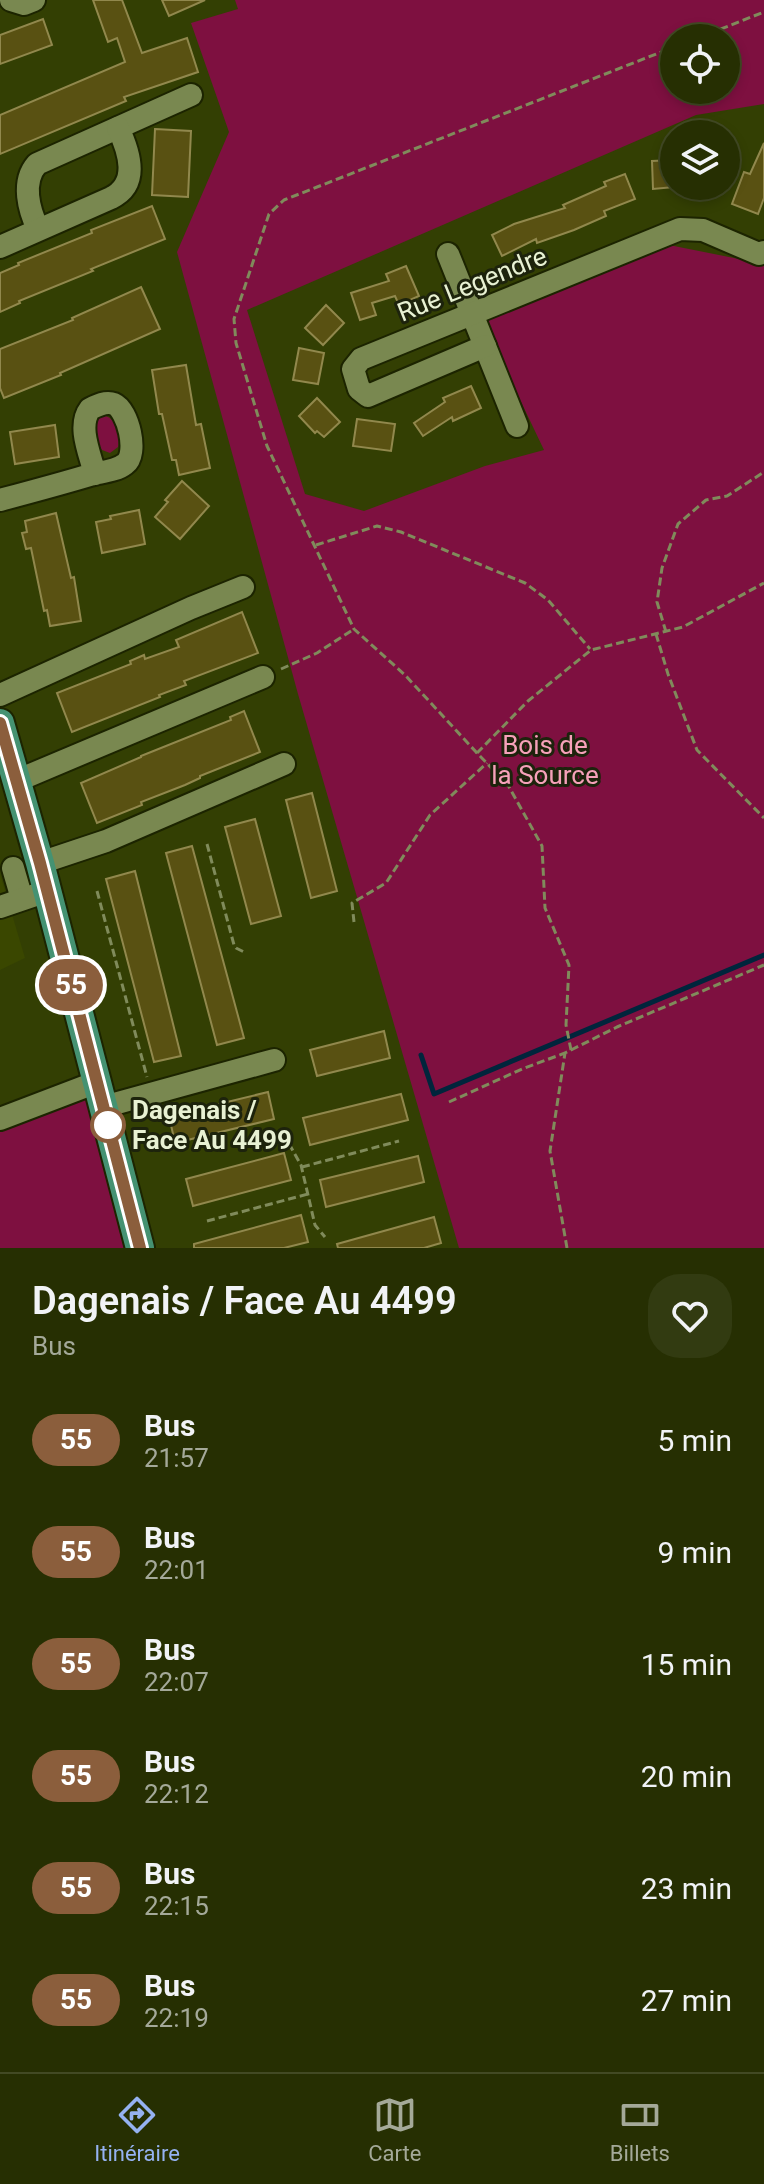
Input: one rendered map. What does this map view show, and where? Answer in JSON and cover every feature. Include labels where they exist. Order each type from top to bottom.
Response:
[{"type":"main road","points":[[0,723],[16,781],[26,866],[100,1095],[140,1248]]},
{"type":"street","points":[[11,0],[20,4],[34,0]]},
{"type":"street","points":[[38,229],[28,200],[29,183],[33,169],[43,160],[191,95]]},
{"type":"street","points":[[0,247],[123,190],[129,177],[130,157],[118,128]]},
{"type":"street","name":"Rue Legendre","points":[[485,346],[368,396],[359,389],[353,369],[361,359],[680,229],[703,230],[759,254],[764,252]]},
{"type":"street","points":[[448,254],[517,426]]},
{"type":"street","points":[[0,500],[95,474]]},
{"type":"street","points":[[0,695],[243,587]]},
{"type":"street","points":[[16,781],[263,677]]},
{"type":"street","points":[[26,866],[106,841],[284,764]]},
{"type":"street","points":[[0,907],[34,895]]},
{"type":"street","points":[[0,1119],[100,1095],[274,1060]]},
{"type":"path","points":[[734,24],[764,12]]},
{"type":"path","points":[[666,632],[657,602],[662,568],[678,524],[706,500],[727,496],[764,472]]},
{"type":"path","points":[[316,545],[377,526],[401,532],[525,583],[548,600],[591,650]]},
{"type":"path","points":[[570,1047],[566,1028],[569,965],[545,908],[542,846],[508,785],[477,753],[528,701],[591,650],[683,627],[764,583]]},
{"type":"path","points":[[263,677],[317,653],[354,629]]},
{"type":"path","points":[[656,634],[697,750],[764,818]]},
{"type":"path","points":[[354,922],[352,903],[386,883],[430,815],[487,763]]},
{"type":"path","points":[[207,844],[234,945],[246,953]]},
{"type":"path","points":[[97,891],[149,1082]]},
{"type":"path","points":[[449,1102],[764,965]]},
{"type":"path","points":[[565,1053],[550,1151],[567,1248]]},
{"type":"path","points":[[283,1133],[302,1167],[315,1225],[325,1237]]},
{"type":"path","points":[[302,1167],[399,1141]]},
{"type":"path","points":[[207,1221],[308,1194]]},
{"type":"shaded area","points":[[0,874],[25,958],[0,970]]},
{"type":"green space","name":"Bois de la Source","points":[[235,0],[764,0],[764,104],[696,115],[684,120],[660,120],[660,131],[247,310],[305,494],[364,511],[485,466],[544,450],[482,313],[649,241],[764,264],[764,1248],[459,1248],[298,694],[177,252],[229,132],[191,23],[238,9]]},
{"type":"green space","points":[[102,415],[111,419],[118,432],[118,447],[110,453],[102,450],[96,435],[97,419]]},
{"type":"green space","points":[[85,1096],[124,1248],[0,1248],[0,1125]]},
{"type":"building","points":[[93,0],[122,0],[142,53],[187,38],[198,72],[124,97],[126,101],[0,154],[0,115],[125,62],[117,38],[108,42]]},
{"type":"building","points":[[162,0],[205,0],[169,16]]},
{"type":"building","points":[[43,19],[52,45],[0,64],[0,35]]},
{"type":"building","points":[[155,129],[191,131],[188,197],[152,195]]},
{"type":"building","points":[[764,143],[764,198],[758,214],[732,204],[734,200],[740,200],[740,183],[744,172],[750,174]]},
{"type":"building","points":[[652,161],[660,161],[660,188],[653,189]]},
{"type":"building","points":[[625,174],[635,199],[604,211],[606,216],[574,230],[537,243],[536,239],[502,256],[492,235],[514,224],[565,208],[563,205]]},
{"type":"building","points":[[152,206],[165,239],[91,269],[93,271],[19,301],[0,312],[0,273],[92,233],[91,230]]},
{"type":"building","points":[[406,266],[419,296],[399,305],[395,296],[372,303],[376,315],[360,320],[351,293],[389,281],[386,274]]},
{"type":"building","points":[[141,287],[160,329],[4,398],[0,388],[0,349],[73,320]]},
{"type":"building","points":[[326,305],[344,323],[323,345],[305,328]]},
{"type":"building","points":[[299,348],[324,353],[318,384],[293,380]]},
{"type":"building","points":[[186,365],[196,425],[201,424],[210,468],[179,475],[176,460],[172,460],[162,414],[159,414],[152,370]]},
{"type":"building","points":[[471,386],[481,408],[453,421],[452,417],[423,436],[414,423],[445,402],[443,398]]},
{"type":"building","points":[[317,398],[340,422],[324,437],[317,431],[315,433],[299,416]]},
{"type":"building","points":[[357,419],[395,424],[391,451],[353,446]]},
{"type":"building","points":[[55,425],[59,457],[15,464],[10,432]]},
{"type":"building","points":[[182,481],[209,506],[180,539],[155,517]]},
{"type":"building","points":[[139,510],[145,544],[102,553],[96,522]]},
{"type":"building","points":[[56,513],[71,578],[74,577],[81,621],[50,626],[31,548],[26,549],[22,533],[27,532],[25,521]]},
{"type":"building","points":[[242,612],[258,653],[184,681],[186,685],[160,697],[72,732],[57,693],[131,664],[130,661],[144,655],[145,659],[179,647],[176,640]]},
{"type":"building","points":[[244,711],[260,752],[97,823],[81,783],[231,720],[230,717]]},
{"type":"building","points":[[312,793],[337,891],[311,898],[286,800]]},
{"type":"building","points":[[255,819],[281,916],[251,924],[225,827]]},
{"type":"building","points":[[192,846],[244,1038],[217,1045],[166,853]]},
{"type":"building","points":[[135,871],[181,1056],[154,1062],[106,879]]},
{"type":"building","points":[[384,1031],[390,1058],[317,1076],[310,1050]]},
{"type":"building","points":[[268,1092],[274,1119],[175,1143],[169,1116]]},
{"type":"building","points":[[401,1094],[408,1120],[310,1145],[303,1118]]},
{"type":"building","points":[[284,1153],[291,1180],[193,1206],[186,1179]]},
{"type":"building","points":[[418,1156],[424,1182],[326,1207],[320,1180]]},
{"type":"building","points":[[301,1215],[308,1242],[284,1248],[194,1248],[194,1244]]},
{"type":"building","points":[[434,1217],[441,1243],[424,1248],[338,1248],[337,1244]]},
{"type":"waterway","points":[[421,1055],[434,1094],[764,955]]},
{"type":"bus line","name":"55","points":[[0,723],[40,863],[140,1248]]},
{"type":"place","name":"Dagenais / Face Au 4499","points":[[108,1125]]}]
